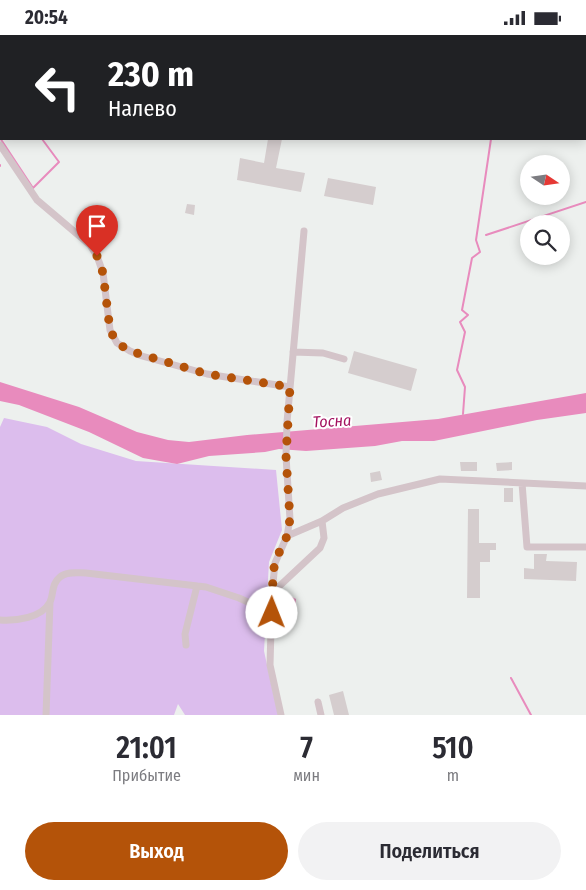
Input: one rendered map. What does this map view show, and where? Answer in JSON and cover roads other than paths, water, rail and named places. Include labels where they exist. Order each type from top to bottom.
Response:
[{"type":"street","points":[[0,145],[37,200],[90,245],[97,256],[103,273],[110,330],[117,343],[142,356],[207,374],[290,387]]},
{"type":"street","points":[[281,715],[270,665],[272,593],[275,563],[287,536],[290,519],[286,456],[287,422],[304,231]]},
{"type":"street","points":[[293,352],[324,353],[344,359]]},
{"type":"street","points":[[287,536],[322,521],[343,508],[378,494],[440,479],[586,486]]},
{"type":"street","points":[[522,483],[527,547],[586,547]]},
{"type":"street","points":[[272,593],[320,548],[324,538],[322,521]]},
{"type":"street","points":[[46,715],[50,602],[55,582],[61,576],[70,573],[86,573],[197,586],[230,595],[272,613]]},
{"type":"street","points":[[186,645],[185,634],[197,586]]},
{"type":"street","points":[[0,620],[20,619],[32,615],[42,611],[50,602]]},
{"type":"street","points":[[318,701],[321,715]]},
{"type":"waterway","points":[[1,140],[33,188],[59,162],[43,140]]},
{"type":"waterway","points":[[463,414],[465,387],[457,370],[465,332],[460,322],[468,315],[462,310],[472,258],[480,252],[476,240],[491,140]]},
{"type":"waterway","points":[[486,235],[586,202]]},
{"type":"waterway","points":[[511,678],[531,715]]},
{"type":"water label","name":"Тосна","points":[[332,421]]}]
